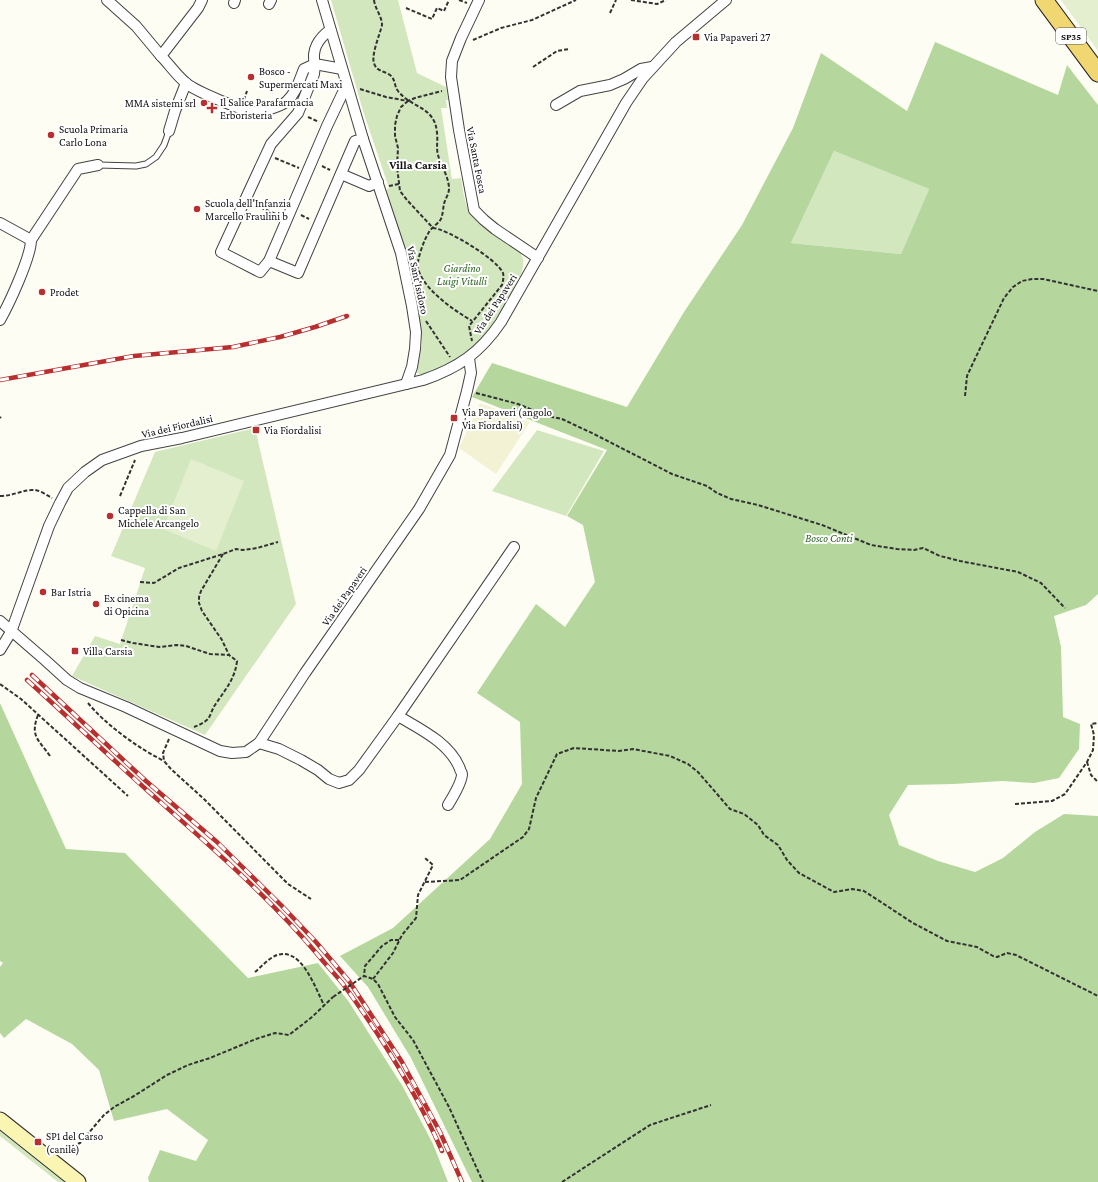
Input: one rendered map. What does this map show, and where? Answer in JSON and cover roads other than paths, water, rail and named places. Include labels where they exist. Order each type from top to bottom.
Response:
[{"type":"main road","name":"SP35","points":[[1044,0],[1098,73]]},
{"type":"main road","points":[[0,1120],[78,1182]]},
{"type":"street","points":[[107,0],[136,26],[186,83],[208,95],[240,109],[255,112],[264,111],[286,103],[295,92],[304,69],[314,64],[342,69]]},
{"type":"street","points":[[161,56],[174,37],[198,8],[202,0]]},
{"type":"street","name":"Via Sant'Isidoro","points":[[322,0],[346,86],[400,252],[412,306],[416,332],[415,349],[412,367],[406,384]]},
{"type":"street","name":"Via Santa Fosca","points":[[479,0],[452,61],[451,77],[474,210],[495,229],[538,258]]},
{"type":"street","name":"Via dei Papaveri","points":[[0,621],[67,680],[80,688],[126,707],[220,751],[232,753],[246,752],[259,743],[305,673],[429,493],[450,455],[467,391],[473,354],[493,334],[626,103],[652,67],[676,42],[726,0]]},
{"type":"street","points":[[330,30],[322,36],[317,45],[313,56],[314,74],[298,113],[271,144],[221,252],[260,272],[268,261],[346,86]]},
{"type":"street","points":[[556,105],[580,91],[610,85],[624,79],[640,69],[652,67]]},
{"type":"street","points":[[170,131],[175,111],[186,83]]},
{"type":"street","points":[[268,261],[298,273],[355,141],[363,139]]},
{"type":"street","points":[[0,320],[23,269],[31,246],[31,240],[78,169],[98,165]]},
{"type":"street","points":[[341,174],[370,186],[378,182]]},
{"type":"street","points":[[0,223],[31,240]]},
{"type":"street","name":"Via dei Fiordalisi","points":[[0,650],[11,632],[49,526],[68,488],[85,472],[102,460],[141,446],[182,438],[406,384],[440,374],[455,367],[473,354]]},
{"type":"street","points":[[259,743],[278,749],[301,760],[318,770],[329,779],[339,783],[349,780],[359,770],[398,716],[514,547]]},
{"type":"street","points":[[398,716],[450,751],[457,761],[462,774],[457,790],[448,805]]},
{"type":"lane","points":[[98,165],[136,166],[146,164],[156,157],[164,145],[170,131]]},
{"type":"railway","points":[[0,380],[134,356],[233,347],[280,337],[347,316]]},
{"type":"railway","points":[[32,675],[146,781],[217,842],[316,942],[349,981],[402,1062],[440,1132],[462,1182]]},
{"type":"railway","points":[[27,680],[236,870],[299,933],[343,984],[371,1024],[421,1107],[442,1151]]},
{"type":"place","name":"Via Papaveri 27","points":[[696,37]]},
{"type":"place","name":"Bosco - Supermercati Maxi","points":[[251,77]]},
{"type":"place","name":"MMA sistemi srl","points":[[204,103]]},
{"type":"place","name":"Il Salice Parafarmacia Erboristeria","points":[[212,108]]},
{"type":"place","name":"Scuola Primaria Carlo Lona","points":[[51,135]]},
{"type":"place","name":"Scuola dell'Infanzia Marcello Fraulini b","points":[[197,209]]},
{"type":"place","name":"Prodet","points":[[42,292]]},
{"type":"place","name":"Via Papaveri (angolo Via Fiordalisi)","points":[[454,418]]},
{"type":"place","name":"Via Fiordalisi","points":[[256,430]]},
{"type":"place","name":"Cappella di San Michele Arcangelo","points":[[110,516]]},
{"type":"place","name":"Bar Istria","points":[[43,592]]},
{"type":"place","name":"Ex cinema di Opicina","points":[[96,604]]},
{"type":"place","name":"Villa Carsia","points":[[75,651]]},
{"type":"place","name":"SP1 del Carso (canile)","points":[[38,1142]]},
{"type":"district","name":"Villa Carsia","points":[[418,165]]},
{"type":"park label","name":"Giardino Luigi Vitulli","points":[[462,274]]},
{"type":"park label","name":"Bosco Conti","points":[[829,538]]}]
